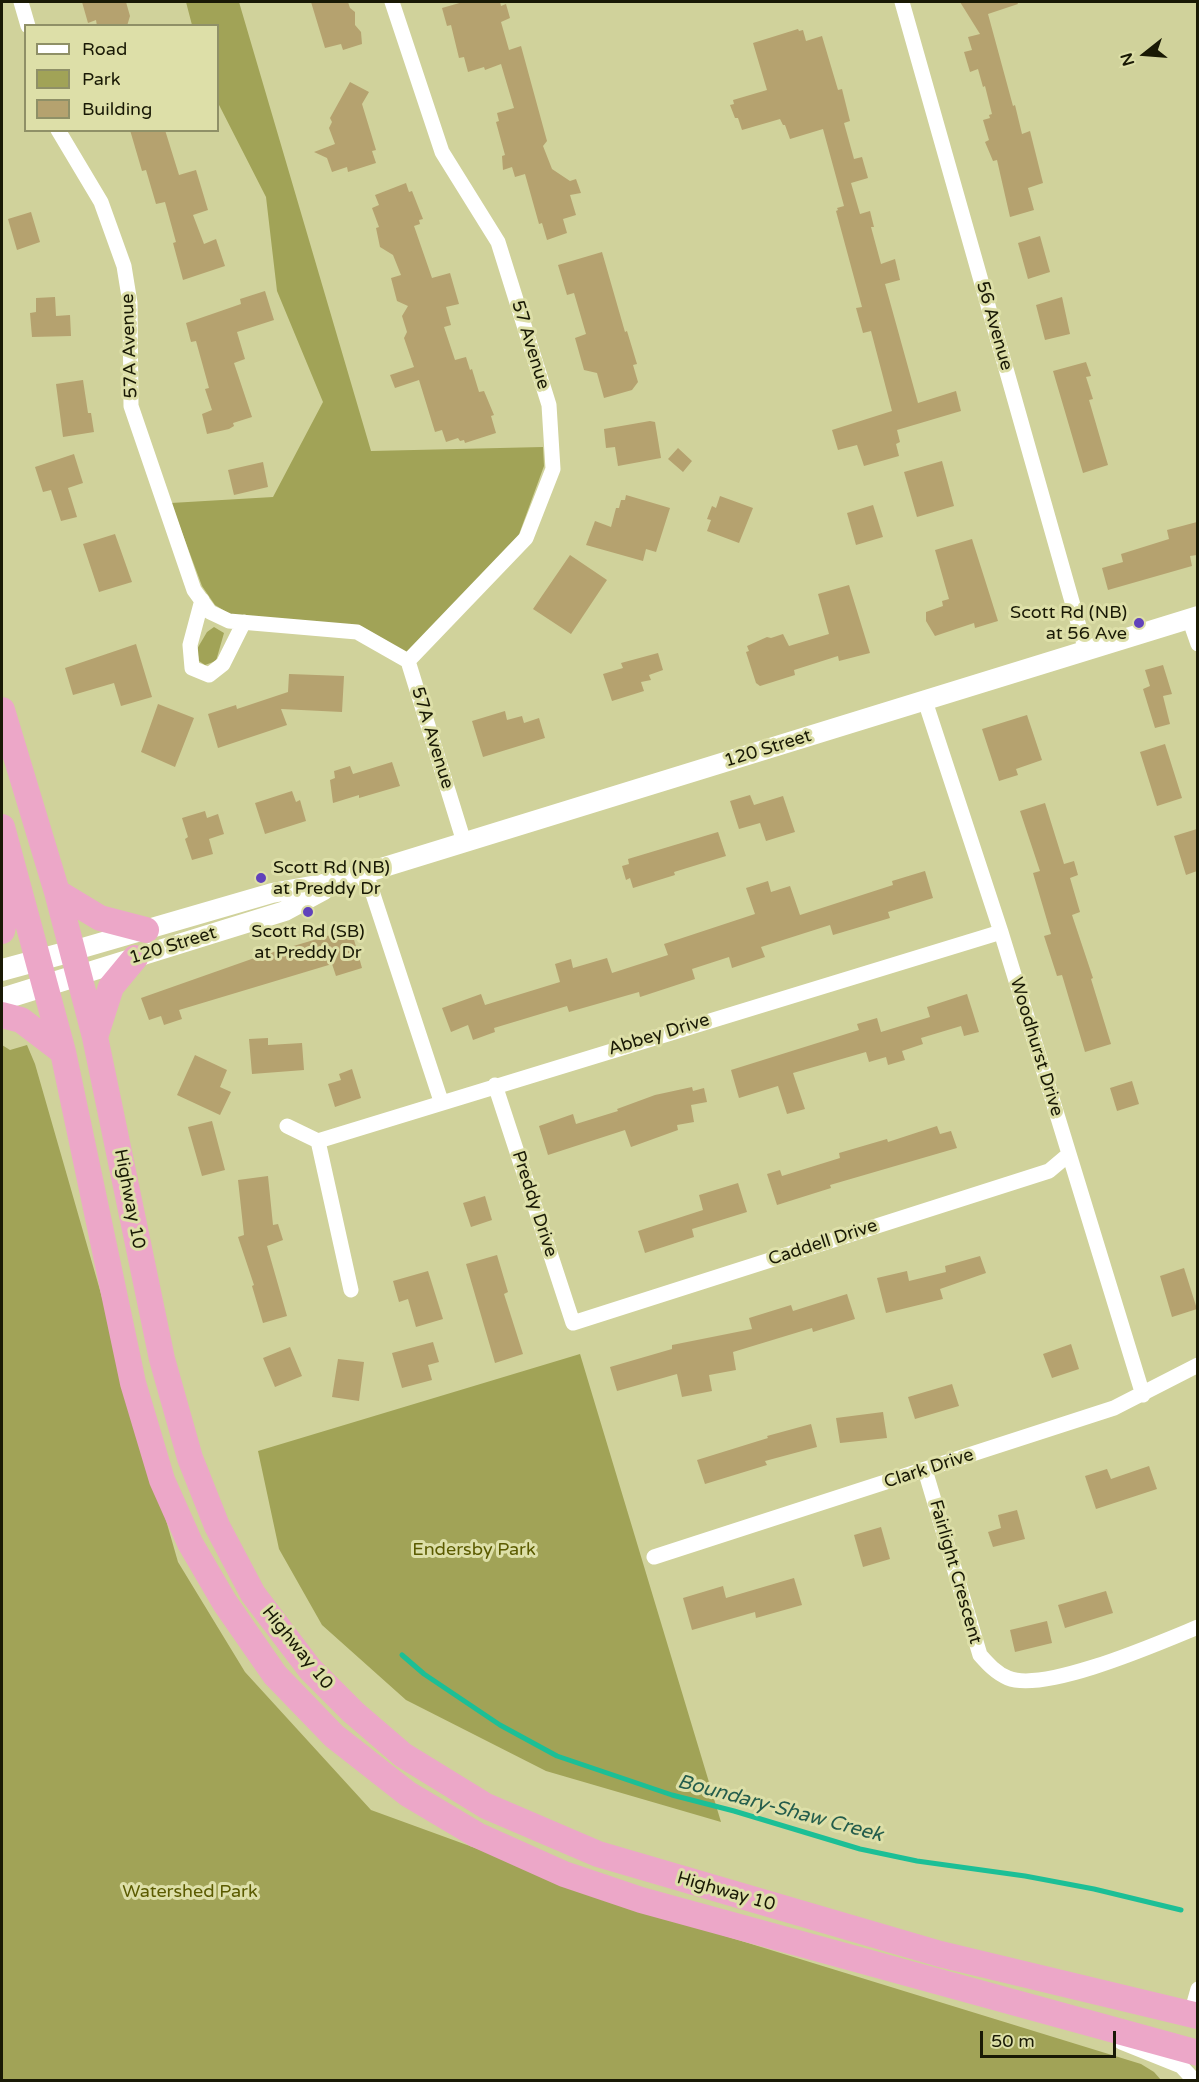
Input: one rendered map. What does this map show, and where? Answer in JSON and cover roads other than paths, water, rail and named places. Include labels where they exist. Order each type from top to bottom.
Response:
[{"type":"highway","name":"Highway 10","points":[[2,710],[57,892],[95,1038],[162,1359],[190,1458],[217,1526],[253,1594],[310,1669],[353,1712],[403,1755],[486,1806],[598,1854],[940,1953],[1194,2015]]},
{"type":"highway","name":"Highway 10","points":[[2,827],[63,1052],[132,1383],[162,1480],[190,1543],[225,1603],[275,1676],[334,1736],[408,1794],[477,1835],[564,1874],[641,1900],[1197,2053]]},
{"type":"highway","points":[[2,931],[14,872]]},
{"type":"highway","points":[[57,892],[100,918],[146,930]]},
{"type":"highway","points":[[95,1038],[111,987],[135,957]]},
{"type":"highway","points":[[2,1015],[21,1020],[63,1052]]},
{"type":"main road","name":"120 Street","points":[[2,970],[38,960],[75,963]]},
{"type":"main road","name":"120 Street","points":[[2,999],[45,985],[75,963]]},
{"type":"street","points":[[21,2],[27,24]]},
{"type":"street","name":"57 Avenue","points":[[392,2],[442,152],[498,242],[549,405],[553,469],[526,538],[408,661]]},
{"type":"street","name":"56 Avenue","points":[[902,2],[1086,651]]},
{"type":"street","name":"57A Avenue","points":[[59,132],[100,202],[124,266],[130,303],[131,406],[194,590],[210,612],[228,621],[357,632],[408,661],[464,842]]},
{"type":"street","points":[[202,600],[190,645],[192,668],[209,675],[223,664],[244,622]]},
{"type":"street","points":[[1193,617],[1197,644]]},
{"type":"street","name":"120 Street","points":[[75,963],[146,930],[272,893],[339,881],[366,873],[1193,617]]},
{"type":"street","name":"Woodhurst Drive","points":[[925,701],[1001,932],[1143,1395]]},
{"type":"street","points":[[366,873],[441,1101]]},
{"type":"street","name":"120 Street","points":[[75,963],[135,957],[285,910],[339,881]]},
{"type":"street","name":"Abbey Drive","points":[[318,1141],[441,1101],[1001,932]]},
{"type":"street","name":"Preddy Drive","points":[[495,1085],[573,1323]]},
{"type":"street","points":[[287,1126],[318,1141],[351,1290]]},
{"type":"street","name":"Caddell Drive","points":[[573,1323],[1049,1171],[1068,1155]]},
{"type":"street","name":"Clark Drive","points":[[654,1557],[1114,1408],[1197,1365]]},
{"type":"street","name":"Fairlight Crescent","points":[[925,1470],[980,1655],[991,1668],[1008,1678],[1040,1681],[1114,1661],[1197,1627]]},
{"type":"street","points":[[1194,2015],[1197,1989]]},
{"type":"street","points":[[1084,2023],[1131,2047],[1181,2066],[1194,2080]]},
{"type":"waterway","name":"Boundary-Shaw Creek","points":[[402,1655],[424,1674],[500,1725],[557,1756],[672,1795],[860,1849],[917,1861],[1025,1876],[1094,1889],[1181,1910]]},
{"type":"place","name":"Scott Rd (NB) at 56 Ave","points":[[1139,623]]},
{"type":"place","name":"Scott Rd (NB) at Preddy Dr","points":[[261,878]]},
{"type":"place","name":"Scott Rd (SB) at Preddy Dr","points":[[308,912]]},
{"type":"park label","name":"Endersby Park","points":[[474,1550]]},
{"type":"park label","name":"Watershed Park","points":[[190,1892]]}]
